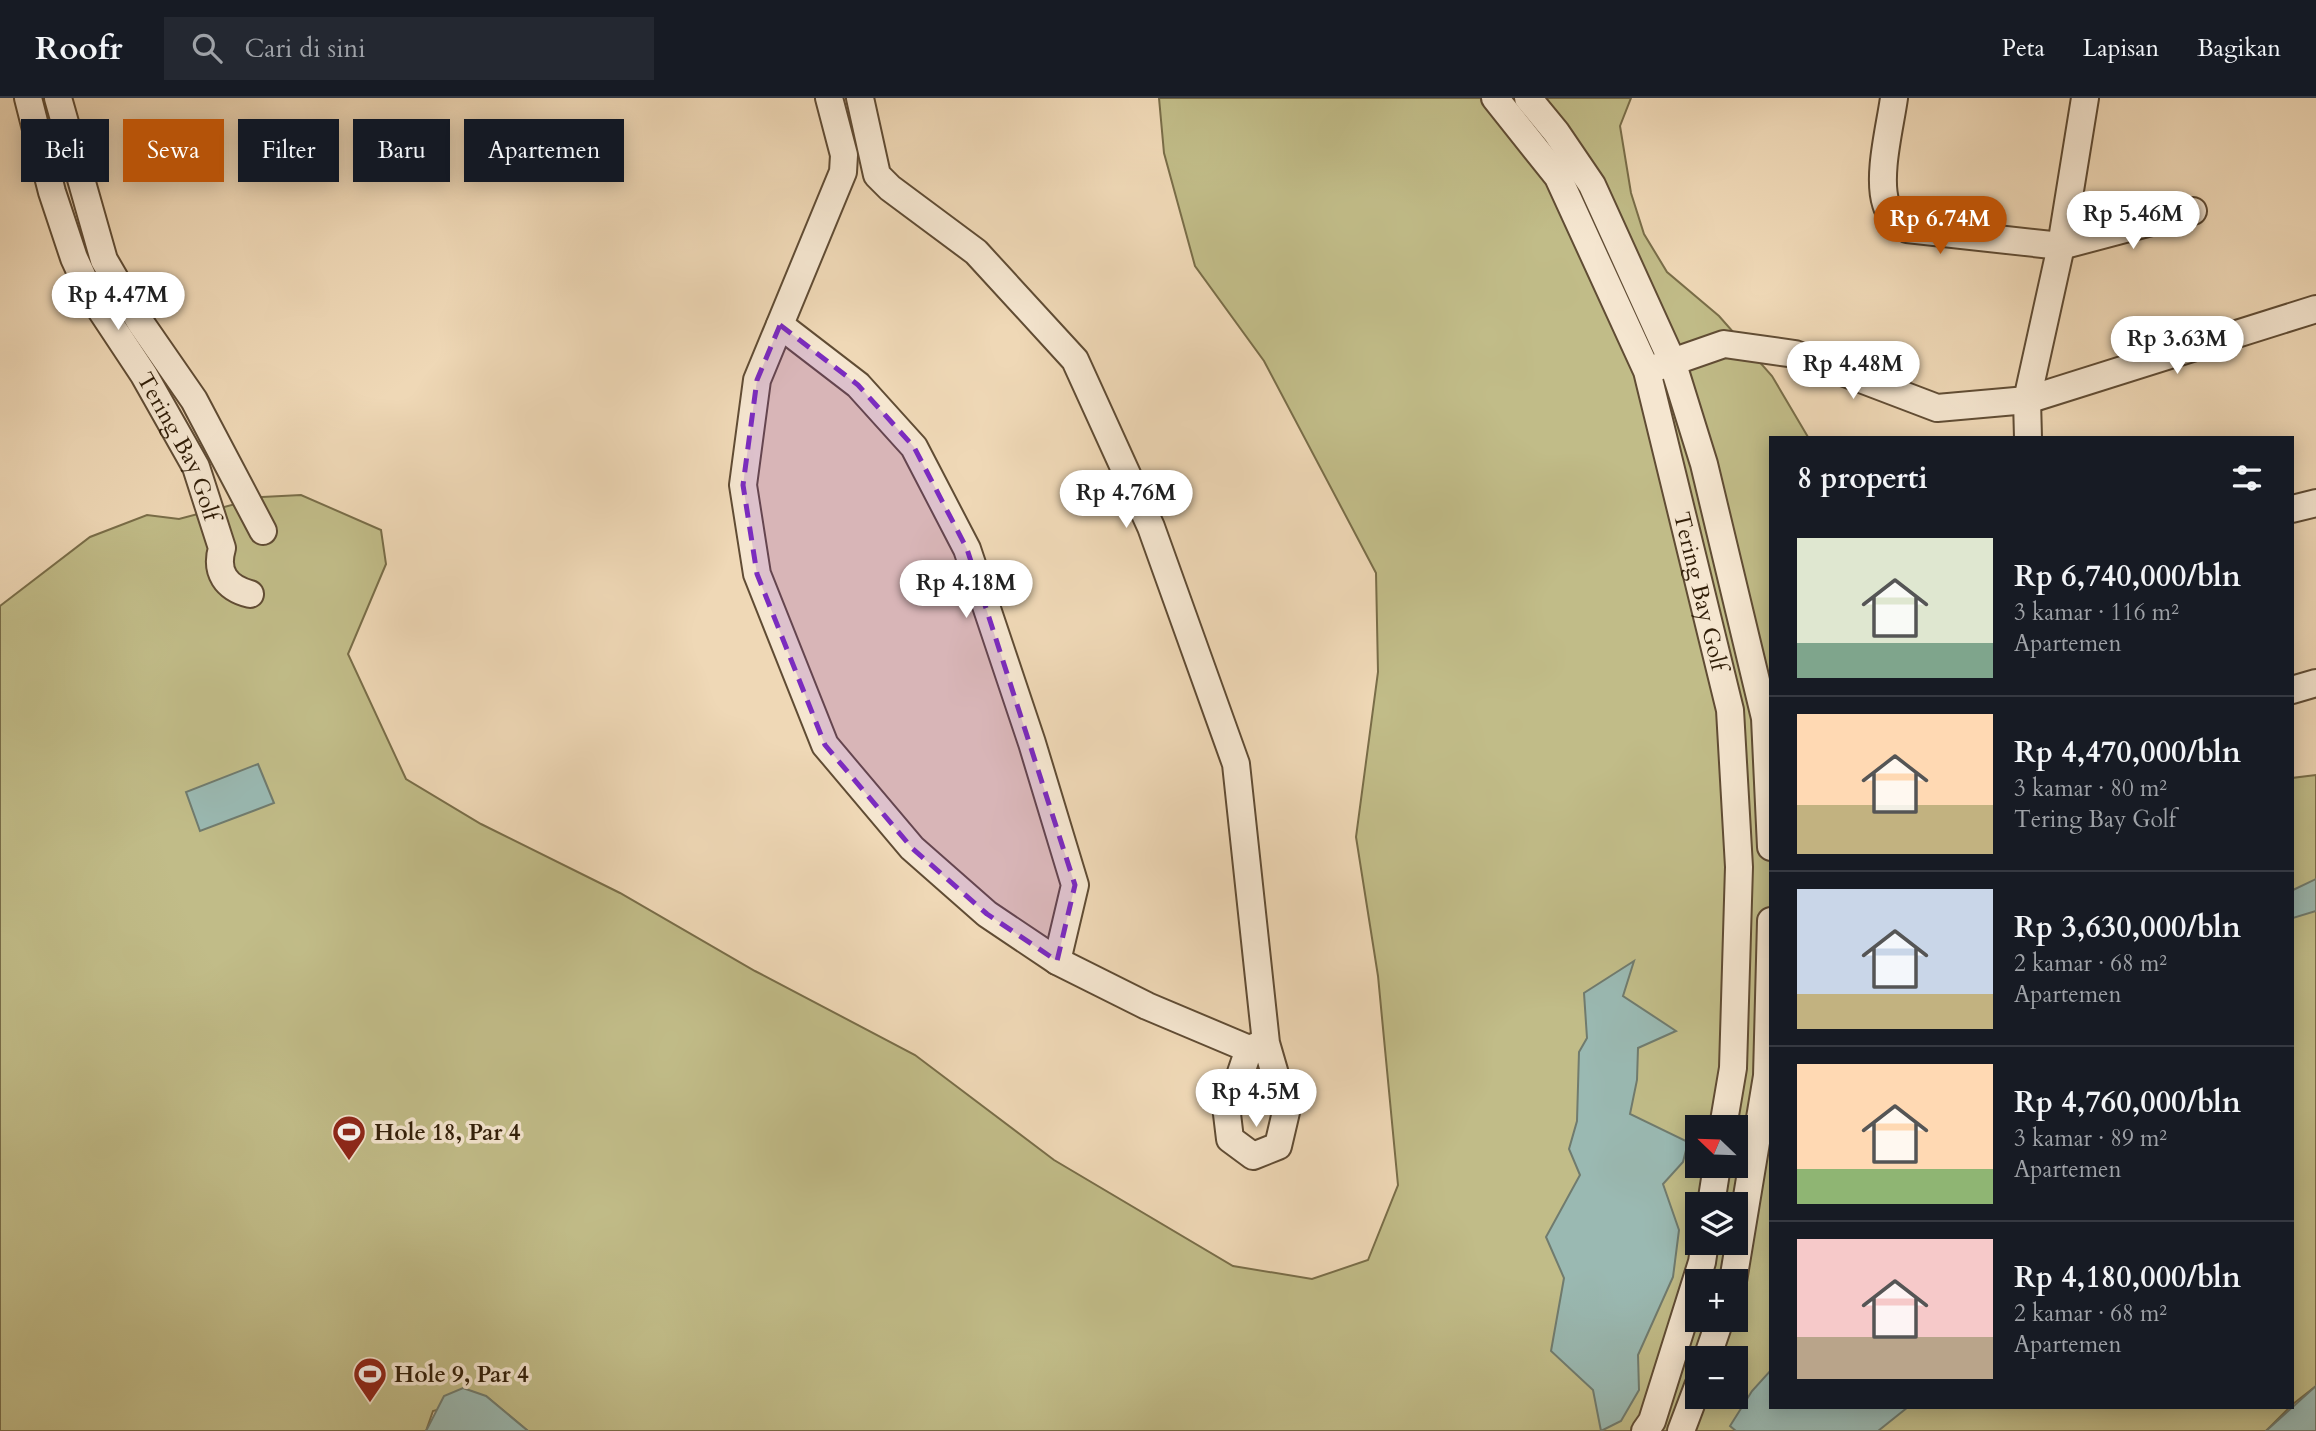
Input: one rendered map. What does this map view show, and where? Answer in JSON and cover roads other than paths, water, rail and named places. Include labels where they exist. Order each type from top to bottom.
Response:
[{"type":"street","name":"Tering Bay Golf","points":[[27,98],[52,192],[74,258],[91,295],[130,328],[194,400],[263,531]]},
{"type":"street","name":"Tering Bay Golf","points":[[58,98],[104,260],[130,328],[196,467],[222,548],[219,558],[224,578],[230,586],[250,594]]},
{"type":"street","points":[[829,98],[844,155],[843,172],[757,380],[743,485],[757,574],[825,745],[912,848],[987,914],[1057,961],[1147,1006],[1257,1046],[1236,764],[1151,527],[1075,360],[976,252],[890,188],[877,175],[860,98]]},
{"type":"street","name":"Tering Bay Golf","points":[[1495,98],[1558,177],[1647,371],[1730,710],[1739,867],[1733,1068],[1726,1115]]},
{"type":"street","name":"Tering Bay Golf","points":[[1528,98],[1556,132],[1592,185],[1672,361],[1704,464],[1765,718],[1769,804]]},
{"type":"street","points":[[1894,98],[1883,184],[1886,205],[1894,219],[1907,229],[2061,246],[2193,211]]},
{"type":"street","points":[[2028,436],[2027,400],[2061,246],[2085,98]]},
{"type":"street","points":[[1647,371],[1724,345],[1795,354],[1937,408],[2027,400],[2316,309]]},
{"type":"street","points":[[780,324],[858,385],[914,447],[967,549],[1032,743],[1075,886],[1057,961]]},
{"type":"street","points":[[2294,508],[2316,503]]},
{"type":"street","points":[[2294,689],[2316,683]]},
{"type":"street","points":[[1735,1269],[1768,1076],[1769,1024]]},
{"type":"street","points":[[1645,1431],[1656,1408],[1703,1255]]},
{"type":"street","points":[[1681,1431],[1689,1409]]},
{"type":"water","points":[[258,764],[274,803],[200,831],[186,792]]},
{"type":"water","points":[[2316,879],[2316,911],[2294,918],[2294,890]]},
{"type":"water","points":[[1634,961],[1623,996],[1676,1031],[1638,1048],[1637,1080],[1630,1114],[1685,1141],[1683,1162],[1663,1184],[1679,1230],[1673,1277],[1638,1355],[1639,1390],[1621,1421],[1601,1431],[1593,1390],[1551,1351],[1564,1278],[1546,1237],[1580,1175],[1569,1149],[1577,1121],[1579,1052],[1587,1038],[1584,993]]},
{"type":"water","points":[[1769,1372],[1769,1409],[1906,1409],[1878,1431],[1736,1431],[1730,1426],[1741,1409],[1748,1409],[1748,1397]]},
{"type":"water","points":[[2316,1386],[2316,1431],[2266,1431],[2290,1409],[2294,1409],[2294,1406]]},
{"type":"water","points":[[463,1388],[486,1396],[528,1431],[426,1431],[444,1396]]},
{"type":"place","name":"Hole 18, Par 4","points":[[349,1162]]},
{"type":"place","name":"Hole 9, Par 4","points":[[370,1404]]}]
